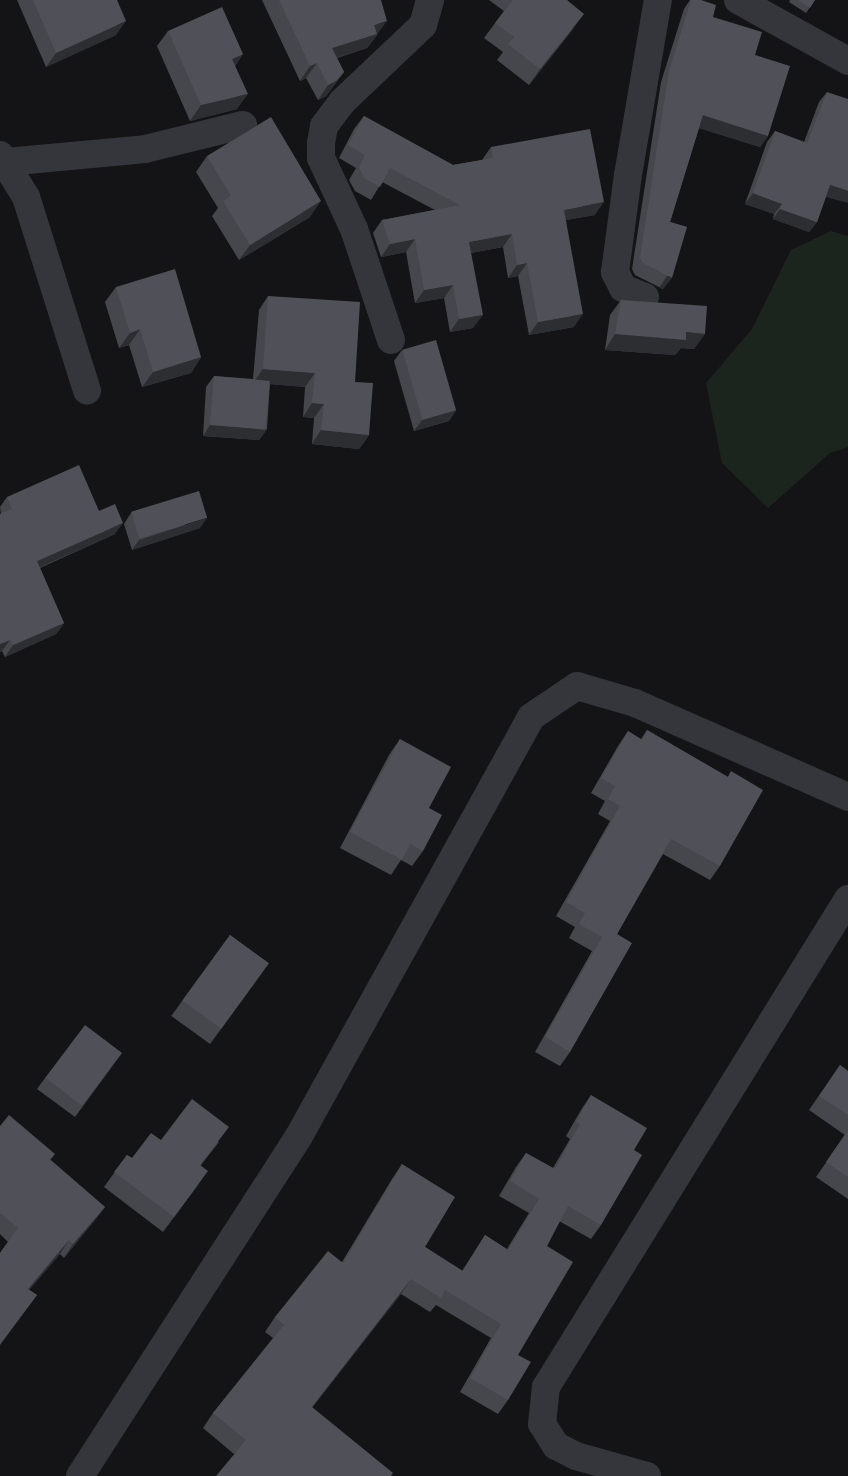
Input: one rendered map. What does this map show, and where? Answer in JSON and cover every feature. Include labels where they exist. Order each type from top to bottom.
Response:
[{"type":"street","points":[[391,340],[354,229],[321,158],[321,143],[324,126],[343,101],[423,25],[430,0]]},
{"type":"street","points":[[645,297],[624,288],[615,272],[628,175],[658,0]]},
{"type":"street","points":[[738,0],[848,61]]},
{"type":"street","points":[[87,391],[26,197],[3,158],[145,149],[243,125]]},
{"type":"street","points":[[79,1476],[299,1136],[531,717],[577,686],[635,703],[848,797]]},
{"type":"street","points":[[647,1476],[576,1456],[556,1446],[542,1423],[546,1387],[848,900]]},
{"type":"shaded area","points":[[831,231],[848,236],[848,447],[830,453],[768,508],[722,463],[706,383],[752,329],[791,250]]},
{"type":"building","points":[[33,0],[117,0],[126,21],[56,53]]},
{"type":"building","points":[[279,0],[381,0],[387,21],[374,25],[377,34],[332,48],[344,72],[328,85],[317,63],[310,66]]},
{"type":"building","points":[[513,0],[567,0],[584,14],[540,69],[508,44],[514,37],[495,23]]},
{"type":"building","points":[[691,0],[716,5],[713,17],[762,32],[755,55],[790,66],[768,136],[703,115],[670,222],[687,227],[672,278],[643,263],[640,258],[669,71]]},
{"type":"building","points":[[798,0],[815,0],[810,8]]},
{"type":"building","points":[[222,7],[243,54],[232,59],[248,94],[201,105],[168,31]]},
{"type":"building","points":[[827,92],[848,99],[848,191],[830,185],[817,222],[780,209],[782,204],[753,193],[775,131],[807,143]]},
{"type":"building","points":[[364,116],[453,165],[493,158],[491,147],[590,129],[604,202],[564,210],[583,314],[538,322],[527,263],[517,265],[512,234],[469,242],[483,315],[459,319],[453,285],[424,290],[415,239],[390,244],[382,220],[460,205],[390,168],[380,187],[364,178],[359,167],[365,155],[348,145]]},
{"type":"building","points":[[271,117],[321,201],[250,245],[223,201],[231,196],[207,156]]},
{"type":"building","points":[[175,269],[201,357],[153,372],[140,329],[130,333],[116,287]]},
{"type":"building","points":[[268,296],[360,302],[355,382],[373,383],[369,435],[321,430],[324,404],[312,403],[315,373],[263,369]]},
{"type":"building","points":[[621,300],[707,306],[705,334],[686,332],[686,340],[615,334]]},
{"type":"building","points":[[436,340],[456,410],[422,420],[402,350]]},
{"type":"building","points":[[214,376],[270,381],[266,430],[210,425]]},
{"type":"building","points":[[79,465],[99,511],[115,504],[123,523],[37,561],[64,623],[13,645],[10,640],[0,644],[0,514],[12,509],[7,497]]},
{"type":"building","points":[[199,491],[207,518],[139,539],[131,512]]},
{"type":"building","points":[[647,730],[728,777],[731,771],[763,790],[720,866],[671,839],[617,934],[632,943],[570,1052],[545,1037],[602,937],[579,924],[585,913],[566,902],[620,806],[608,799],[615,786],[601,778],[628,731],[642,740]]},
{"type":"building","points":[[400,739],[451,767],[429,808],[442,815],[423,851],[410,844],[402,860],[350,832]]},
{"type":"building","points":[[230,935],[269,963],[221,1029],[182,1001]]},
{"type":"building","points":[[85,1025],[122,1053],[82,1105],[45,1078]]},
{"type":"building","points":[[840,1065],[848,1071],[848,1115],[819,1096]]},
{"type":"building","points":[[591,1095],[647,1128],[634,1150],[642,1155],[601,1225],[568,1206],[547,1246],[573,1262],[518,1355],[531,1362],[508,1400],[470,1378],[501,1324],[445,1290],[441,1298],[411,1279],[312,1407],[393,1473],[391,1476],[216,1476],[246,1440],[213,1413],[284,1325],[275,1317],[328,1251],[343,1263],[402,1164],[455,1197],[425,1247],[463,1271],[485,1235],[508,1250],[539,1199],[510,1181],[526,1153],[555,1169],[580,1124],[576,1122]]},
{"type":"building","points":[[192,1099],[229,1127],[200,1165],[208,1171],[174,1217],[114,1172],[127,1155],[132,1158],[151,1133],[161,1140]]},
{"type":"building","points":[[9,1115],[55,1154],[50,1160],[105,1207],[73,1244],[69,1240],[28,1289],[37,1295],[0,1344],[0,1253],[18,1228],[0,1213],[0,1126]]},
{"type":"building","points":[[848,1130],[848,1177],[826,1162]]}]
